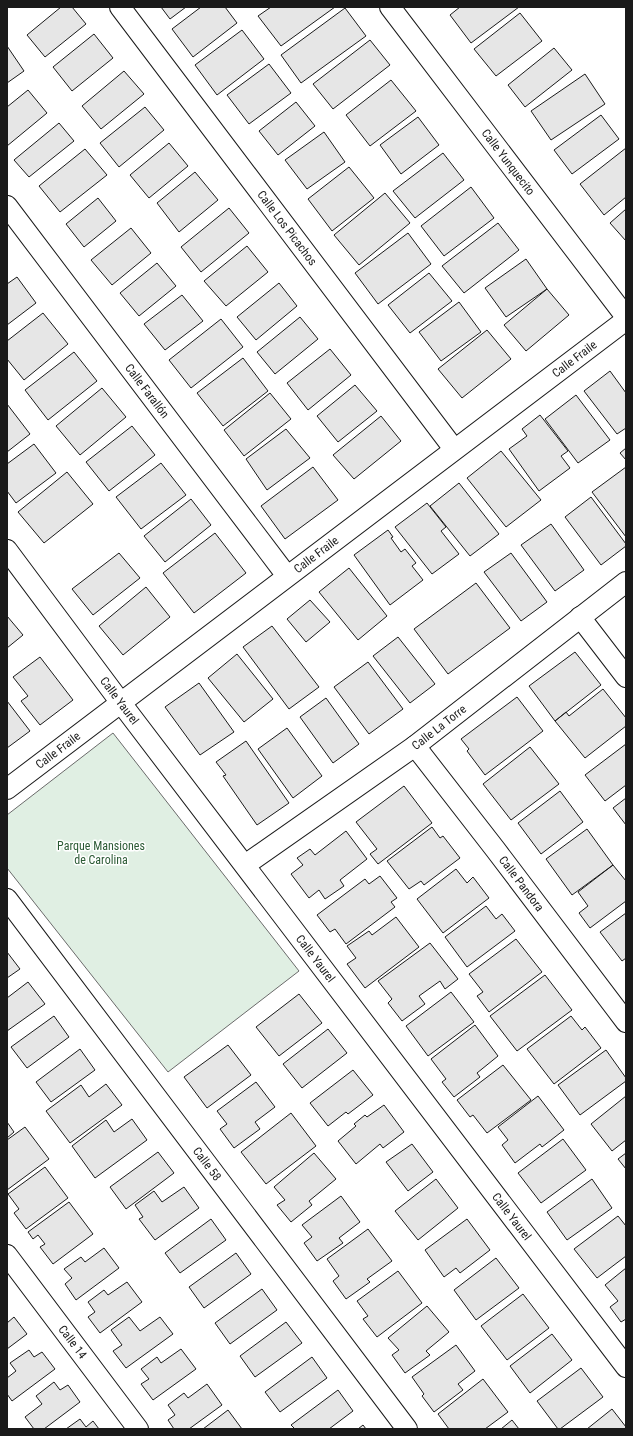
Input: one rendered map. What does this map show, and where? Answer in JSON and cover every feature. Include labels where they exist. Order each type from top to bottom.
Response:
[{"type":"street","name":"Calle Los Picachos","points":[[120,7],[454,449]]},
{"type":"street","name":"Calle Yunquecito","points":[[390,7],[626,319]]},
{"type":"street","name":"Calle Farallón","points":[[7,206],[287,576]]},
{"type":"street","name":"Calle Fraile","points":[[7,789],[626,319]]},
{"type":"street","name":"Calle Yaurel","points":[[7,550],[121,703],[626,1367]]},
{"type":"street","name":"Calle La Torre","points":[[245,865],[415,746],[626,582]]},
{"type":"street","points":[[580,617],[626,677]]},
{"type":"street","name":"Calle Pandora","points":[[415,746],[626,1022]]},
{"type":"street","name":"Calle 58","points":[[7,899],[407,1429]]},
{"type":"street","name":"Calle 14","points":[[7,1255],[138,1429]]},
{"type":"green space","name":"Parque Mansiones de Carolina","points":[[113,733],[299,971],[168,1072],[7,868],[7,815]]},
{"type":"building","points":[[61,7],[72,7],[86,24],[45,57],[27,35]]},
{"type":"building","points":[[161,7],[186,7],[170,19]]},
{"type":"building","points":[[201,7],[225,7],[237,23],[193,57],[172,29]]},
{"type":"building","points":[[271,7],[335,7],[281,46],[258,16]]},
{"type":"building","points":[[460,7],[519,7],[471,43],[450,15]]},
{"type":"building","points":[[345,8],[366,36],[301,83],[281,55]]},
{"type":"building","points":[[520,13],[542,41],[496,76],[474,49]]},
{"type":"building","points":[[242,30],[264,59],[217,95],[195,65]]},
{"type":"building","points":[[94,34],[113,58],[72,91],[53,67]]},
{"type":"building","points":[[370,40],[390,65],[333,109],[313,84]]},
{"type":"building","points":[[7,46],[24,71],[7,83]]},
{"type":"building","points":[[554,48],[572,70],[525,107],[508,85]]},
{"type":"building","points":[[269,64],[291,93],[249,124],[227,95]]},
{"type":"building","points":[[124,71],[144,94],[101,129],[82,106]]},
{"type":"building","points":[[585,74],[605,104],[551,140],[531,111]]},
{"type":"building","points":[[391,80],[416,111],[370,146],[346,115]]},
{"type":"building","points":[[28,90],[47,113],[7,146],[7,107]]},
{"type":"building","points":[[296,102],[315,126],[278,155],[259,131]]},
{"type":"building","points":[[145,107],[164,130],[119,167],[100,143]]},
{"type":"building","points":[[601,115],[619,139],[572,174],[554,150]]},
{"type":"building","points":[[418,117],[439,145],[401,174],[380,145]]},
{"type":"building","points":[[59,123],[74,141],[29,177],[14,160]]},
{"type":"building","points":[[324,132],[345,162],[307,189],[285,160]]},
{"type":"building","points":[[169,143],[188,166],[149,198],[130,175]]},
{"type":"building","points":[[626,148],[626,197],[604,215],[580,184]]},
{"type":"building","points":[[85,149],[107,175],[60,212],[39,186]]},
{"type":"building","points":[[443,153],[464,180],[415,218],[393,191]]},
{"type":"building","points":[[349,167],[374,198],[332,231],[308,199]]},
{"type":"building","points":[[195,172],[218,200],[179,232],[157,203]]},
{"type":"building","points":[[471,187],[494,218],[444,256],[421,226]]},
{"type":"building","points":[[385,193],[410,223],[359,265],[334,235]]},
{"type":"building","points":[[98,198],[116,221],[84,247],[66,224]]},
{"type":"building","points":[[229,208],[249,233],[201,272],[181,247]]},
{"type":"building","points":[[626,209],[626,241],[610,223]]},
{"type":"building","points":[[498,223],[519,250],[464,293],[442,266]]},
{"type":"building","points":[[131,228],[151,253],[112,285],[91,260]]},
{"type":"building","points":[[408,233],[431,264],[378,304],[355,273]]},
{"type":"building","points":[[247,246],[268,272],[226,306],[204,281]]},
{"type":"building","points":[[526,259],[547,289],[506,317],[485,288]]},
{"type":"building","points":[[157,263],[176,286],[139,316],[120,293]]},
{"type":"building","points":[[429,273],[452,301],[410,333],[388,305]]},
{"type":"building","points":[[17,277],[36,303],[7,325],[7,284]]},
{"type":"building","points":[[279,283],[297,306],[256,340],[237,317]]},
{"type":"building","points":[[547,289],[569,315],[526,351],[504,325]]},
{"type":"building","points":[[182,295],[203,321],[165,350],[144,324]]},
{"type":"building","points":[[459,302],[481,332],[441,361],[419,332]]},
{"type":"building","points":[[43,313],[68,344],[24,380],[7,359],[7,341]]},
{"type":"building","points":[[300,317],[318,339],[275,374],[257,352]]},
{"type":"building","points":[[221,319],[243,347],[191,388],[169,360]]},
{"type":"building","points":[[487,330],[511,359],[462,398],[438,369]]},
{"type":"building","points":[[330,349],[351,375],[308,410],[287,383]]},
{"type":"building","points":[[74,352],[97,381],[48,420],[25,390]]},
{"type":"building","points":[[243,358],[268,391],[223,426],[197,393]]},
{"type":"building","points":[[610,371],[626,393],[626,428],[617,434],[584,391]]},
{"type":"building","points":[[355,385],[377,411],[338,442],[317,416]]},
{"type":"building","points":[[102,388],[126,417],[80,455],[56,426]]},
{"type":"building","points":[[270,393],[291,419],[244,456],[224,430]]},
{"type":"building","points":[[576,395],[610,440],[578,463],[545,419]]},
{"type":"building","points":[[7,404],[30,434],[7,452]]},
{"type":"building","points":[[540,415],[568,451],[561,456],[570,468],[539,491],[509,449],[527,436],[522,429]]},
{"type":"building","points":[[381,416],[401,441],[354,479],[333,455]]},
{"type":"building","points":[[132,426],[155,455],[109,491],[86,462]]},
{"type":"building","points":[[286,429],[310,458],[267,490],[246,459]]},
{"type":"building","points":[[34,444],[56,473],[16,503],[7,491],[7,464]]},
{"type":"building","points":[[626,448],[626,460],[620,453]]},
{"type":"building","points":[[501,451],[541,500],[506,527],[467,478]]},
{"type":"building","points":[[161,463],[186,495],[141,529],[116,497]]},
{"type":"building","points":[[313,467],[338,500],[285,539],[261,506]]},
{"type":"building","points":[[626,467],[626,537],[592,492]]},
{"type":"building","points":[[67,472],[93,504],[44,543],[18,512]]},
{"type":"building","points":[[459,483],[499,534],[470,556],[430,506]]},
{"type":"building","points":[[591,497],[626,544],[626,546],[601,565],[565,517]]},
{"type":"building","points":[[191,499],[211,525],[165,562],[144,536]]},
{"type":"building","points":[[427,503],[446,527],[441,531],[459,554],[432,574],[395,527]]},
{"type":"building","points":[[551,524],[584,570],[555,591],[521,545]]},
{"type":"building","points":[[388,530],[393,537],[391,538],[401,552],[405,549],[416,563],[412,566],[423,580],[390,605],[354,555]]},
{"type":"building","points":[[215,533],[246,573],[194,613],[163,573]]},
{"type":"building","points":[[119,553],[140,578],[93,615],[72,589]]},
{"type":"building","points":[[511,553],[547,602],[521,621],[484,572]]},
{"type":"building","points":[[349,568],[387,616],[358,640],[319,592]]},
{"type":"building","points":[[476,583],[510,628],[448,674],[414,629]]},
{"type":"building","points":[[146,587],[170,617],[123,655],[99,626]]},
{"type":"building","points":[[310,600],[330,622],[306,642],[287,619]]},
{"type":"building","points":[[7,616],[23,635],[7,648]]},
{"type":"building","points":[[272,626],[319,687],[289,709],[243,647]]},
{"type":"building","points":[[398,637],[435,684],[410,703],[373,656]]},
{"type":"building","points":[[575,652],[601,685],[555,721],[529,686]]},
{"type":"building","points":[[237,654],[273,699],[244,722],[208,678]]},
{"type":"building","points":[[40,657],[73,700],[40,725],[21,701],[28,696],[13,677]]},
{"type":"building","points":[[368,662],[403,709],[369,734],[334,687]]},
{"type":"building","points":[[199,683],[234,732],[200,755],[165,707]]},
{"type":"building","points":[[603,689],[626,718],[626,726],[585,758],[555,721],[566,712],[569,716]]},
{"type":"building","points":[[517,697],[543,731],[485,775],[467,751],[469,749],[461,739]]},
{"type":"building","points":[[326,698],[359,744],[333,763],[300,717]]},
{"type":"building","points":[[7,701],[30,731],[7,748]]},
{"type":"building","points":[[287,728],[322,776],[293,798],[258,749]]},
{"type":"building","points":[[246,741],[289,803],[257,825],[223,776],[226,775],[216,762]]},
{"type":"building","points":[[626,744],[626,785],[605,801],[585,775]]},
{"type":"building","points":[[530,747],[559,784],[511,820],[483,784]]},
{"type":"building","points":[[404,786],[432,823],[378,864],[370,854],[377,849],[356,822]]},
{"type":"building","points":[[560,791],[583,822],[541,854],[518,823]]},
{"type":"building","points":[[626,798],[626,825],[613,808]]},
{"type":"building","points":[[432,827],[440,838],[443,836],[460,858],[424,885],[421,881],[409,889],[387,861]]},
{"type":"building","points":[[587,829],[613,865],[572,895],[546,859]]},
{"type":"building","points":[[346,831],[367,859],[340,880],[344,886],[325,899],[319,890],[309,898],[291,874],[303,865],[297,858],[310,849],[315,855]]},
{"type":"building","points":[[613,865],[626,881],[626,901],[590,928],[579,913],[588,906],[578,892]]},
{"type":"building","points":[[456,869],[467,883],[473,877],[489,898],[443,933],[417,899]]},
{"type":"building","points":[[380,876],[397,898],[391,902],[395,907],[346,944],[335,929],[330,932],[317,915],[365,879],[369,884]]},
{"type":"building","points":[[486,906],[496,919],[502,914],[515,931],[467,967],[445,937]]},
{"type":"building","points":[[626,913],[626,958],[622,961],[600,932]]},
{"type":"building","points":[[396,917],[419,947],[365,988],[347,964],[356,958],[347,946],[369,931],[372,935]]},
{"type":"building","points":[[516,939],[542,972],[489,1012],[477,996],[483,992],[469,974]]},
{"type":"building","points":[[430,943],[458,979],[445,989],[440,981],[419,996],[425,1004],[402,1021],[388,1003],[392,999],[378,981]]},
{"type":"building","points":[[7,952],[20,969],[7,978]]},
{"type":"building","points":[[545,975],[572,1010],[517,1051],[490,1016]]},
{"type":"building","points":[[28,982],[45,1004],[7,1031],[7,998]]},
{"type":"building","points":[[451,992],[474,1022],[428,1056],[406,1026]]},
{"type":"building","points":[[299,994],[322,1023],[279,1056],[256,1027]]},
{"type":"building","points":[[54,1016],[69,1037],[27,1068],[11,1047]]},
{"type":"building","points":[[571,1016],[582,1030],[585,1027],[601,1048],[554,1084],[527,1049]]},
{"type":"building","points":[[475,1025],[498,1056],[477,1073],[480,1077],[454,1097],[442,1082],[446,1079],[431,1059]]},
{"type":"building","points":[[328,1029],[347,1053],[302,1088],[283,1064]]},
{"type":"building","points":[[228,1045],[251,1075],[207,1108],[184,1077]]},
{"type":"building","points":[[80,1049],[95,1070],[51,1102],[36,1082]]},
{"type":"building","points":[[606,1050],[626,1078],[626,1081],[580,1115],[558,1085]]},
{"type":"building","points":[[503,1065],[531,1100],[487,1133],[473,1115],[470,1117],[457,1100]]},
{"type":"building","points":[[353,1070],[373,1095],[348,1114],[346,1112],[328,1126],[310,1103]]},
{"type":"building","points":[[256,1082],[275,1107],[255,1122],[260,1129],[234,1148],[220,1129],[227,1124],[217,1111]]},
{"type":"building","points":[[106,1084],[122,1105],[70,1143],[46,1111],[81,1085],[89,1097]]},
{"type":"building","points":[[538,1096],[564,1130],[542,1147],[540,1144],[515,1163],[502,1145],[508,1140],[498,1127]]},
{"type":"building","points":[[626,1096],[626,1140],[612,1151],[591,1124]]},
{"type":"building","points":[[384,1105],[404,1132],[383,1148],[380,1144],[356,1164],[338,1141],[356,1126],[354,1124],[365,1115],[367,1117]]},
{"type":"building","points":[[291,1113],[316,1146],[266,1184],[241,1152]]},
{"type":"building","points":[[132,1119],[147,1140],[95,1178],[72,1146],[106,1120],[114,1132]]},
{"type":"building","points":[[7,1122],[14,1132],[7,1138]]},
{"type":"building","points":[[25,1127],[49,1159],[7,1190],[7,1140]]},
{"type":"building","points":[[563,1139],[586,1170],[541,1203],[518,1173]]},
{"type":"building","points":[[412,1144],[433,1172],[408,1191],[386,1162]]},
{"type":"building","points":[[158,1152],[174,1173],[126,1209],[110,1187]]},
{"type":"building","points":[[314,1153],[336,1179],[309,1201],[312,1205],[291,1222],[277,1205],[285,1200],[274,1187]]},
{"type":"building","points":[[626,1153],[626,1169],[618,1159]]},
{"type":"building","points":[[45,1167],[68,1198],[26,1229],[14,1213],[19,1209],[8,1194]]},
{"type":"building","points":[[436,1179],[458,1208],[418,1240],[395,1211]]},
{"type":"building","points":[[592,1179],[612,1208],[567,1240],[547,1212]]},
{"type":"building","points":[[184,1187],[199,1208],[155,1240],[139,1219],[143,1217],[135,1205],[154,1191],[162,1202]]},
{"type":"building","points":[[341,1196],[360,1222],[339,1238],[343,1243],[317,1261],[304,1243],[312,1237],[302,1225]]},
{"type":"building","points":[[69,1202],[93,1234],[53,1264],[40,1247],[45,1244],[38,1235],[33,1239],[28,1232]]},
{"type":"building","points":[[618,1216],[626,1226],[626,1256],[597,1278],[574,1249]]},
{"type":"building","points":[[211,1219],[226,1240],[180,1273],[165,1253]]},
{"type":"building","points":[[467,1219],[490,1250],[460,1273],[456,1268],[444,1277],[425,1250]]},
{"type":"building","points":[[368,1229],[392,1261],[367,1279],[370,1282],[346,1299],[333,1281],[339,1276],[327,1259]]},
{"type":"building","points":[[104,1248],[119,1268],[76,1300],[65,1284],[72,1278],[64,1269],[81,1257],[85,1262]]},
{"type":"building","points":[[236,1253],[251,1274],[204,1308],[189,1287]]},
{"type":"building","points":[[496,1258],[519,1288],[476,1320],[454,1290]]},
{"type":"building","points":[[626,1268],[626,1319],[621,1322],[610,1307],[618,1301],[605,1285]]},
{"type":"building","points":[[398,1271],[422,1303],[377,1337],[363,1319],[368,1316],[357,1301]]},
{"type":"building","points":[[127,1282],[142,1302],[100,1333],[88,1317],[95,1312],[88,1302],[104,1290],[108,1295]]},
{"type":"building","points":[[262,1289],[277,1310],[230,1344],[215,1323]]},
{"type":"building","points":[[523,1294],[549,1328],[507,1360],[481,1326]]},
{"type":"building","points":[[427,1306],[449,1332],[426,1351],[430,1355],[405,1373],[392,1355],[399,1350],[388,1338]]},
{"type":"building","points":[[14,1317],[27,1334],[7,1349],[7,1323]]},
{"type":"building","points":[[129,1317],[140,1331],[160,1317],[173,1334],[126,1368],[113,1351],[122,1345],[111,1330]]},
{"type":"building","points":[[286,1322],[302,1343],[255,1377],[240,1356]]},
{"type":"building","points":[[552,1334],[572,1360],[530,1393],[510,1366]]},
{"type":"building","points":[[456,1345],[475,1371],[458,1384],[463,1390],[434,1412],[422,1396],[424,1394],[412,1377]]},
{"type":"building","points":[[181,1349],[196,1369],[153,1400],[141,1384],[149,1379],[141,1369],[157,1357],[161,1363]]},
{"type":"building","points":[[29,1350],[34,1357],[42,1352],[55,1369],[12,1401],[7,1394],[7,1378],[16,1371],[10,1363]]},
{"type":"building","points":[[312,1357],[327,1378],[280,1412],[265,1392]]},
{"type":"building","points":[[581,1368],[603,1397],[558,1429],[537,1401]]},
{"type":"building","points":[[483,1379],[508,1412],[485,1429],[449,1429],[438,1414]]},
{"type":"building","points":[[54,1382],[60,1390],[68,1385],[80,1402],[44,1429],[34,1429],[25,1417],[42,1404],[36,1396]]},
{"type":"building","points":[[207,1384],[222,1405],[189,1429],[174,1429],[168,1420],[175,1415],[168,1405],[184,1393],[188,1398]]},
{"type":"building","points":[[338,1390],[353,1411],[329,1429],[295,1429],[291,1425]]},
{"type":"building","points":[[612,1409],[626,1429],[587,1429]]},
{"type":"building","points":[[228,1410],[242,1429],[203,1429]]},
{"type":"building","points":[[80,1419],[86,1427],[93,1421],[99,1429],[66,1429]]},
{"type":"building","points":[[512,1420],[519,1429],[501,1429]]},
{"type":"building","points":[[363,1425],[366,1429],[358,1429]]}]
